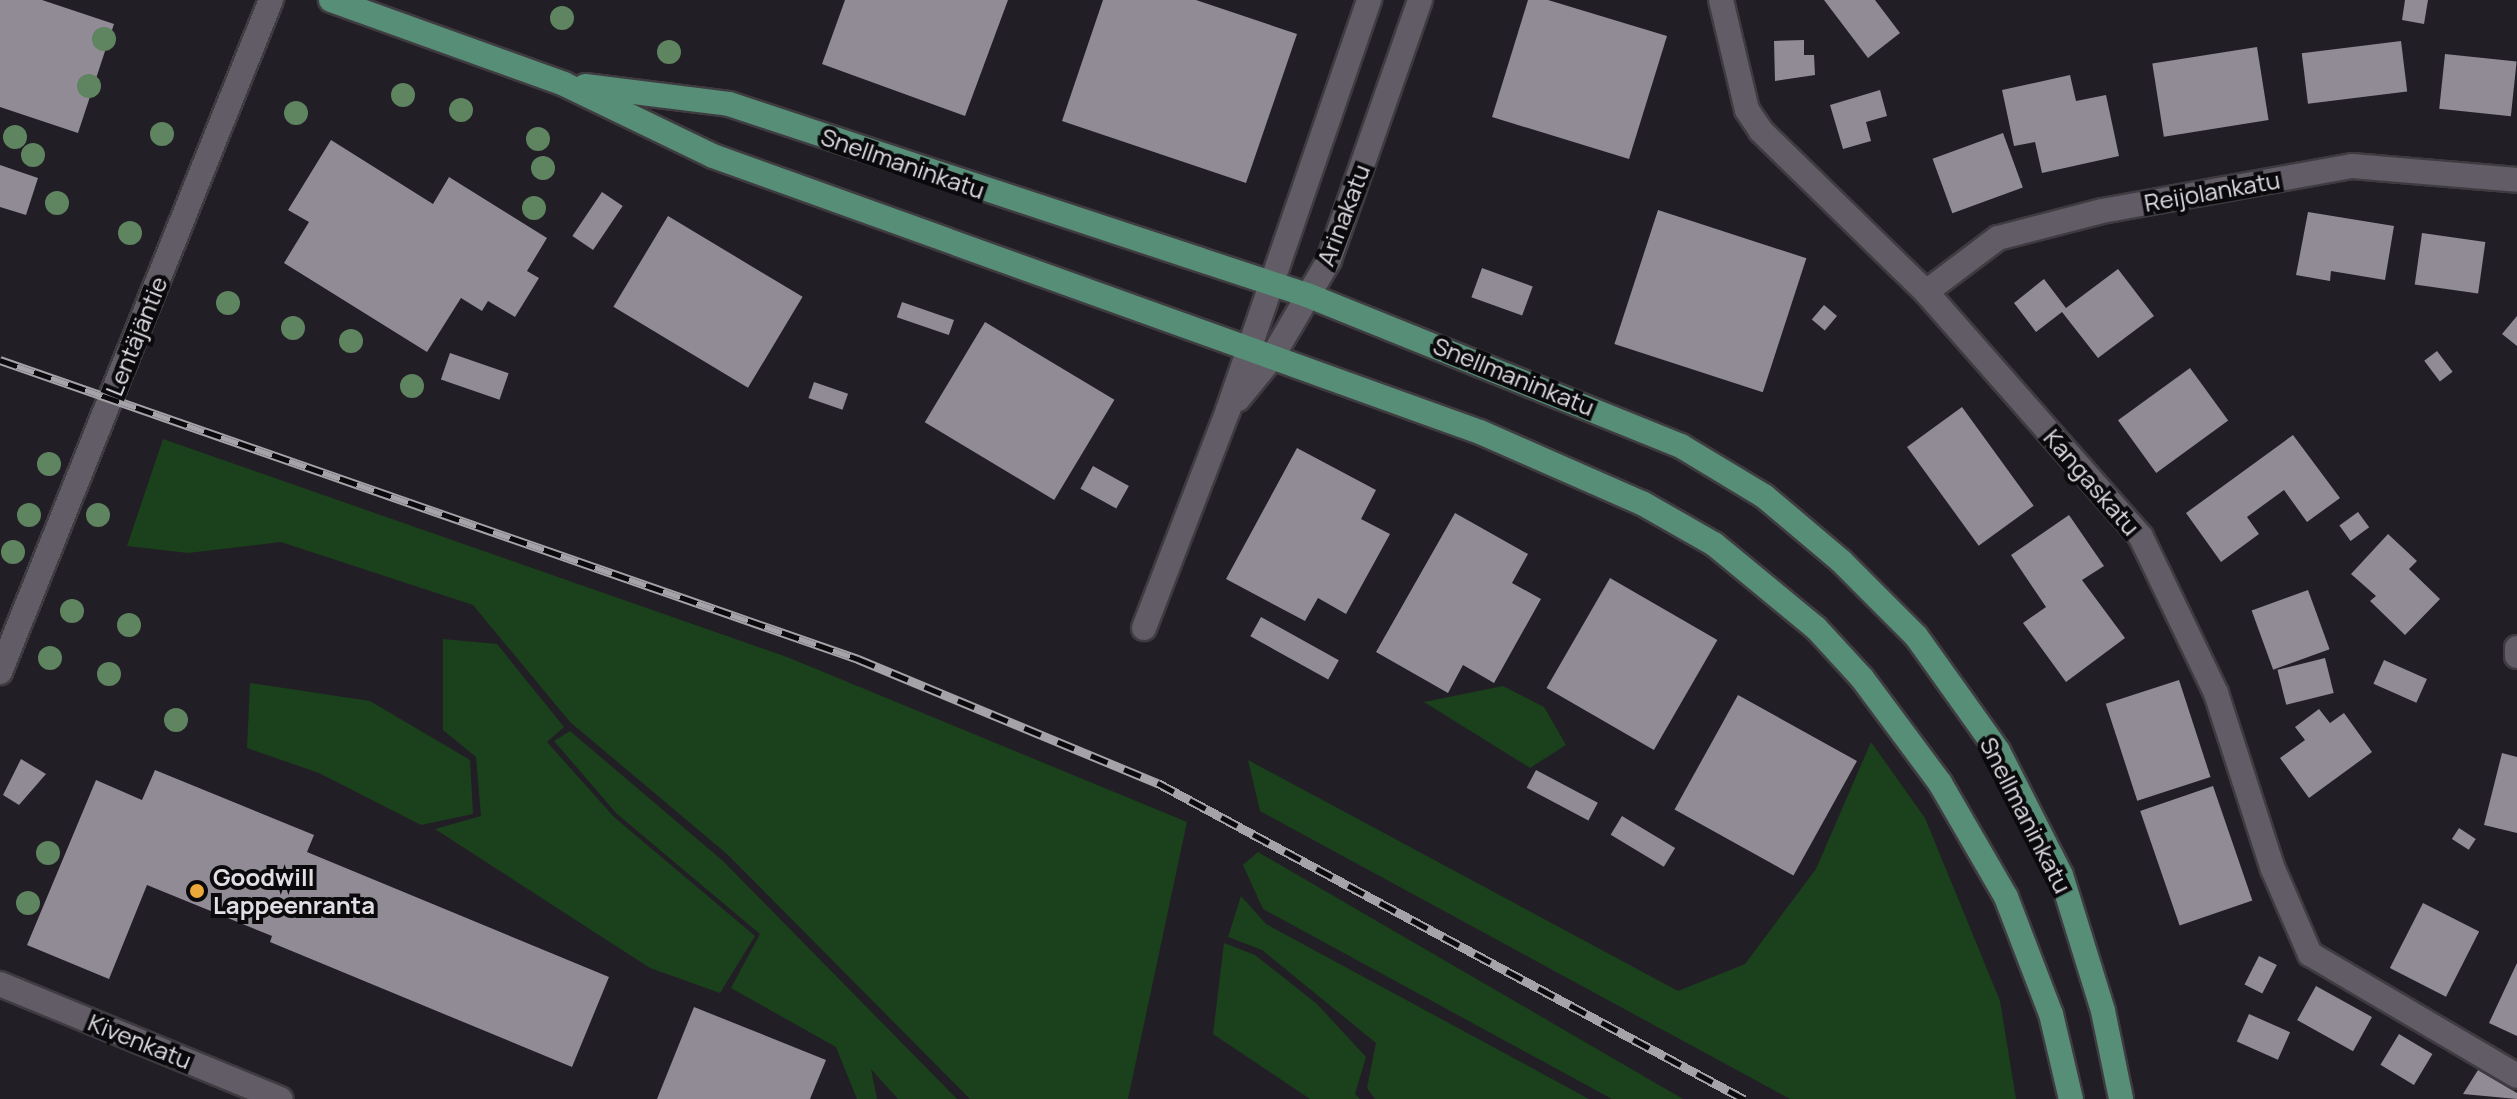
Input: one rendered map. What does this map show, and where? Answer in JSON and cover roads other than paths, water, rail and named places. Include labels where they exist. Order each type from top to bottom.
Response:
[{"type":"main road","name":"Snellmaninkatu","points":[[331,0],[564,84],[713,156],[1480,432],[1642,503],[1714,544],[1816,628],[1862,678],[1940,783],[2006,897],[2051,1014],[2071,1099]]},
{"type":"main road","name":"Snellmaninkatu","points":[[564,84],[729,104],[1307,295],[1681,446],[1764,496],[1841,561],[1916,636],[2005,765],[2061,875],[2103,1011],[2121,1099]]},
{"type":"street","name":"Lentäjäntie","points":[[0,672],[271,0]]},
{"type":"street","name":"Arinakatu","points":[[1260,354],[1272,284],[1369,0]]},
{"type":"street","name":"Arinakatu","points":[[1144,628],[1228,410],[1260,354],[1307,295],[1329,260],[1420,0]]},
{"type":"street","name":"Kangaskatu","points":[[1721,0],[1747,110],[1761,131],[1926,292],[2141,537],[2216,693],[2273,869],[2310,954],[2517,1076]]},
{"type":"street","name":"Reijolankatu","points":[[1926,292],[1998,238],[2102,211],[2352,166],[2517,180]]},
{"type":"street","points":[[2517,648],[2517,656]]},
{"type":"street","name":"Kivenkatu","points":[[0,984],[280,1099]]},
{"type":"railway","points":[[0,360],[858,659],[1158,783],[1744,1099]]},
{"type":"place","name":"Goodwill Lappeenranta","points":[[197,891]]}]
